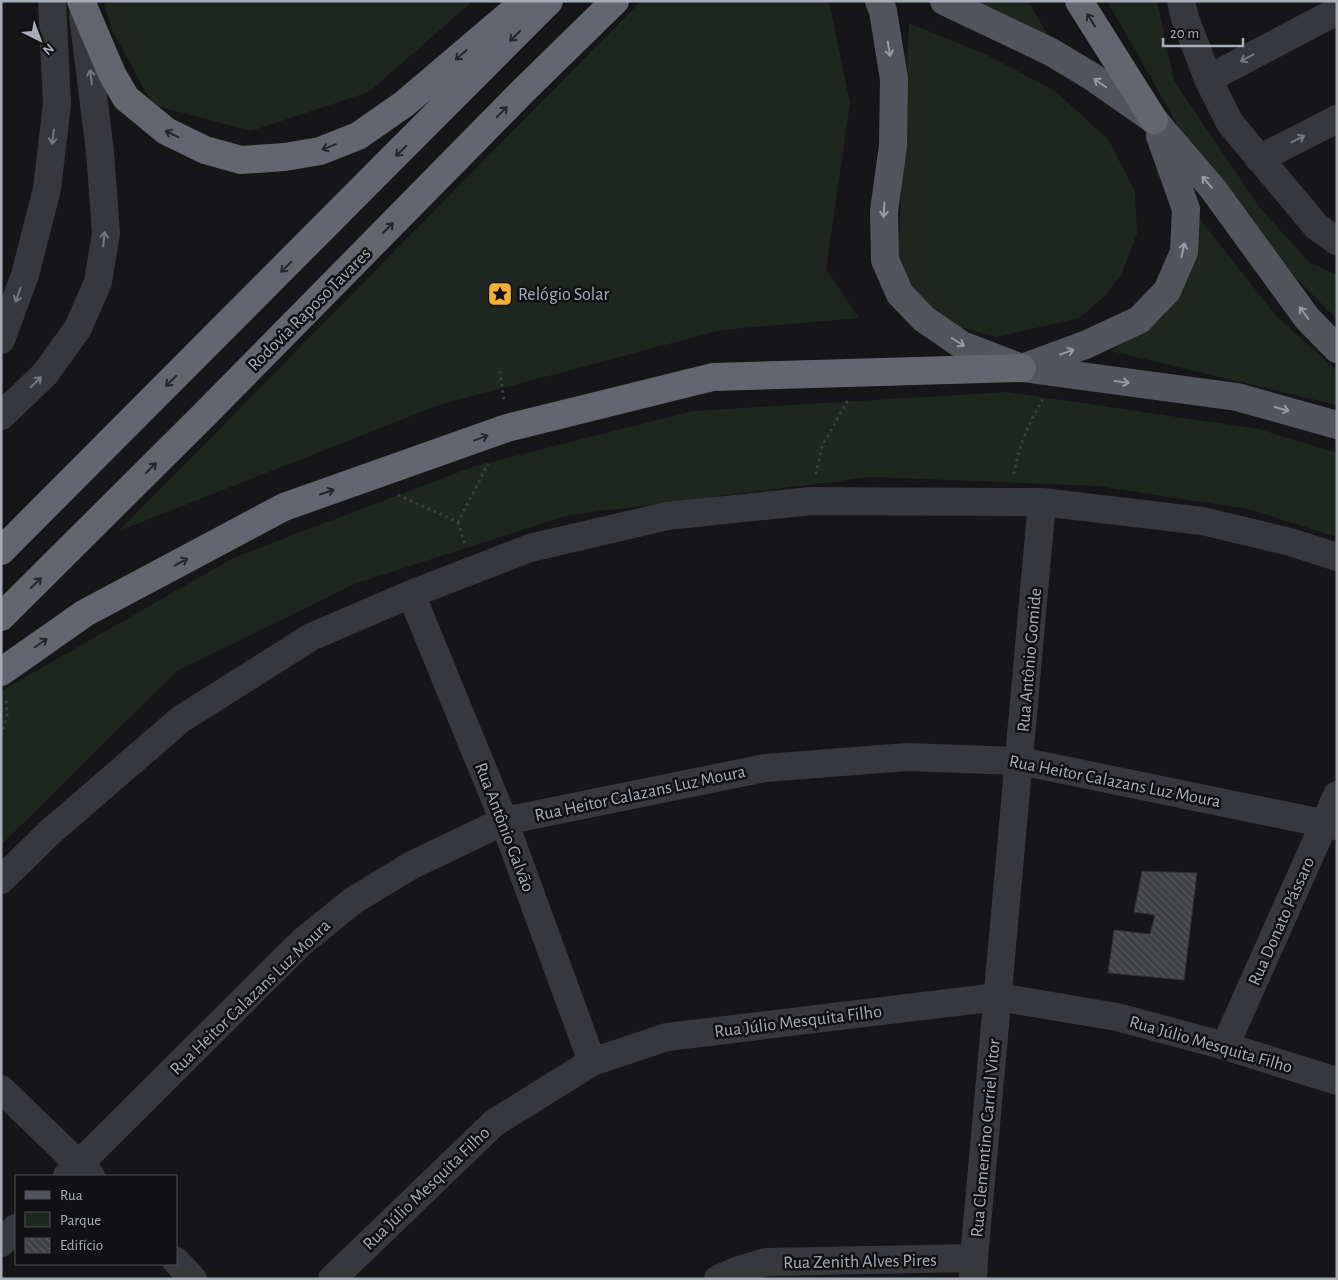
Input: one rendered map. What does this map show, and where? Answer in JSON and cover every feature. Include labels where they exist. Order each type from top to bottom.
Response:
[{"type":"highway","points":[[82,5],[112,74],[126,98],[166,131],[205,150],[241,160],[285,157],[320,151],[358,136],[404,104],[525,1]]},
{"type":"highway","points":[[1,551],[550,1]]},
{"type":"highway","name":"Rodovia Raposo Tavares","points":[[1,617],[204,415],[524,90],[615,1]]},
{"type":"highway","points":[[1080,1],[1154,120]]},
{"type":"highway","points":[[3,670],[93,608],[284,507],[507,428],[713,377],[1022,368]]},
{"type":"main road","points":[[879,1],[883,11],[894,79],[893,146],[884,211],[885,260],[900,294],[924,319],[962,345],[1022,368],[1237,397],[1337,425]]},
{"type":"main road","points":[[944,1],[1051,52],[1091,76],[1154,120],[1213,189],[1307,318],[1337,349]]},
{"type":"main road","points":[[1022,368],[1085,345],[1138,320],[1167,291],[1184,252],[1186,209],[1154,120]]},
{"type":"street","points":[[1,340],[25,275],[47,188],[57,104],[52,1]]},
{"type":"street","points":[[1181,1],[1184,18],[1208,79],[1230,123],[1258,159],[1316,226],[1337,241]]},
{"type":"street","points":[[1,416],[45,374],[78,328],[98,282],[106,233],[100,152],[82,5]]},
{"type":"street","points":[[1208,79],[1337,12]]},
{"type":"street","points":[[1258,159],[1337,119]]},
{"type":"street","points":[[1,880],[48,833],[181,719],[311,636],[411,594],[530,548],[667,516],[812,501],[1042,502],[1202,521],[1290,542],[1337,557]]},
{"type":"street","name":"Rua Antônio Gomide","points":[[998,997],[1042,502]]},
{"type":"street","name":"Rua Antônio Galvão","points":[[411,594],[504,821],[592,1062]]},
{"type":"street","name":"Rua Heitor Calazans Luz Moura","points":[[79,1172],[302,942],[347,906],[412,865],[504,821],[764,768],[907,757],[1020,761],[1331,824]]},
{"type":"street","name":"Rua Donato Pássaro","points":[[1225,1046],[1331,824],[1337,795]]},
{"type":"street","name":"Rua Júlio Mesquita Filho","points":[[332,1279],[494,1123],[592,1062],[667,1037],[998,997],[1117,1017],[1225,1046],[1337,1081]]},
{"type":"street","name":"Rua Clementino Carriel Vitor","points":[[974,1269],[998,997]]},
{"type":"street","points":[[1,1090],[79,1172]]},
{"type":"street","points":[[1,1244],[15,1229]]},
{"type":"street","name":"Rua Zenith Alves Pires","points":[[718,1279],[736,1271],[766,1262],[974,1269]]},
{"type":"street","points":[[178,1264],[194,1279]]},
{"type":"path","points":[[812,501],[822,446],[846,403],[873,371]]},
{"type":"path","points":[[1010,502],[1015,465],[1023,442],[1032,419],[1059,373]]},
{"type":"path","points":[[363,479],[458,522],[507,428]]},
{"type":"path","points":[[1,735],[7,716],[3,670]]},
{"type":"green space","points":[[103,1],[473,1],[369,92],[251,131],[153,105],[112,30]]},
{"type":"green space","points":[[641,1],[826,1],[830,6],[850,103],[826,269],[859,318],[721,330],[439,405],[119,531]]},
{"type":"green space","points":[[960,1],[1028,1],[1056,49]]},
{"type":"green space","points":[[1107,1],[1157,1],[1174,81],[1260,208],[1309,262],[1337,275],[1337,319],[1297,279],[1180,129]]},
{"type":"green space","points":[[909,23],[987,55],[1055,91],[1108,139],[1135,192],[1137,234],[1121,275],[1104,297],[1079,318],[997,337],[945,323],[914,293],[898,257]]},
{"type":"green space","points":[[1199,218],[1277,317],[1337,371],[1337,405],[1111,351],[1162,318],[1176,297]]},
{"type":"green space","points":[[1008,392],[1259,429],[1337,453],[1337,537],[1248,509],[1097,486],[872,477],[569,515],[357,583],[177,671],[1,845],[1,691],[235,557],[475,466],[693,411]]},
{"type":"building","points":[[1142,871],[1197,873],[1184,980],[1108,973],[1114,930],[1150,934],[1155,915],[1134,912]]},
{"type":"place","name":"Relógio Solar","points":[[500,294]]}]
